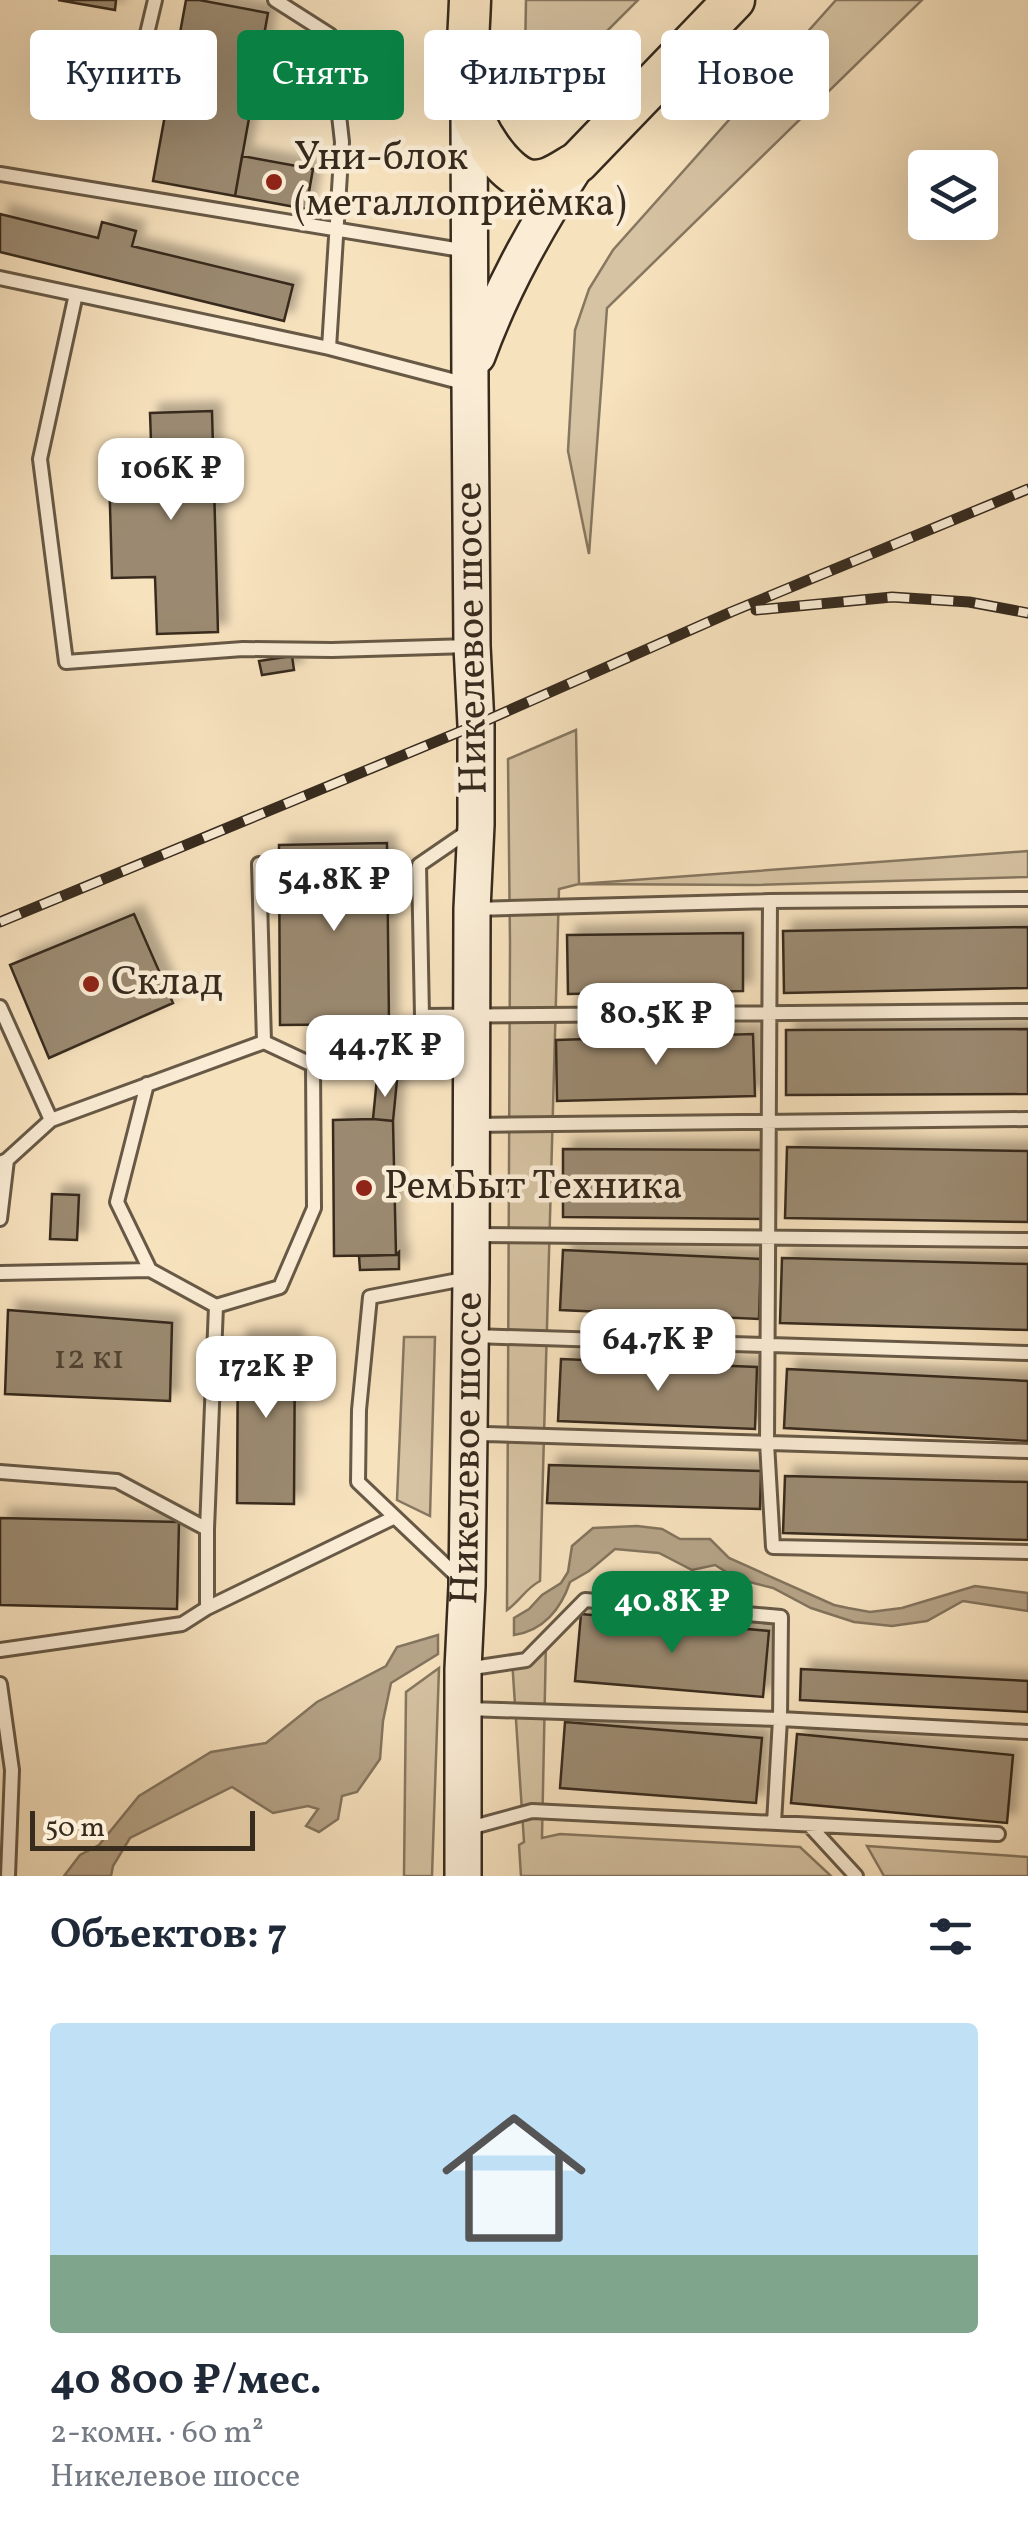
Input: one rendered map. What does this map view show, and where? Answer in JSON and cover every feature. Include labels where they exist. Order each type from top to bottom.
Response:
[{"type":"main road","name":"Никелевое шоссе","points":[[470,0],[470,30]]},
{"type":"main road","points":[[470,381],[511,276],[578,162],[734,0]]},
{"type":"main road","name":"Никелевое шоссе","points":[[463,1876],[476,826],[469,120]]},
{"type":"main road","points":[[476,120],[504,166],[526,180],[548,180],[578,162]]},
{"type":"lane","points":[[148,30],[155,0]]},
{"type":"lane","points":[[276,0],[330,35],[342,142],[329,348]]},
{"type":"lane","points":[[0,174],[469,252]]},
{"type":"lane","points":[[0,278],[470,381]]},
{"type":"lane","points":[[76,294],[40,459],[66,662],[242,649],[472,646]]},
{"type":"lane","points":[[476,826],[420,865],[422,1016],[1028,1011]]},
{"type":"lane","points":[[259,864],[264,1042]]},
{"type":"lane","points":[[472,909],[1028,899]]},
{"type":"lane","points":[[770,901],[767,1443],[774,1547],[1028,1552]]},
{"type":"lane","points":[[0,1006],[51,1120]]},
{"type":"lane","points":[[0,1219],[3,1162],[51,1120],[264,1042],[313,1064],[471,1068]]},
{"type":"lane","points":[[0,1273],[150,1270],[216,1306],[280,1287],[314,1208],[313,1064]]},
{"type":"lane","points":[[148,1084],[117,1202],[150,1270]]},
{"type":"lane","points":[[470,1126],[1028,1120]]},
{"type":"lane","points":[[471,1234],[1028,1240]]},
{"type":"lane","points":[[467,1586],[358,1482],[359,1410],[370,1298],[471,1278]]},
{"type":"lane","points":[[207,1608],[206,1528],[216,1306]]},
{"type":"lane","points":[[470,1336],[1028,1353]]},
{"type":"lane","points":[[468,1440],[486,1434],[1028,1452]]},
{"type":"lane","points":[[0,1472],[117,1481],[206,1528]]},
{"type":"lane","points":[[0,1650],[182,1624],[207,1608],[393,1518]]},
{"type":"lane","points":[[463,1669],[526,1660],[584,1600],[780,1617],[774,1823]]},
{"type":"lane","points":[[0,1684],[12,1770],[8,1876]]},
{"type":"lane","points":[[464,1709],[1028,1732]]},
{"type":"lane","points":[[464,1830],[532,1811],[998,1834]]},
{"type":"lane","points":[[810,1825],[856,1876]]},
{"type":"shaded area","points":[[526,0],[638,0],[608,30],[525,30]]},
{"type":"shaded area","points":[[836,0],[922,0],[829,91],[829,30],[809,30]]},
{"type":"shaded area","points":[[729,120],[799,120],[607,308],[589,554],[568,451],[575,330],[589,289],[613,250]]},
{"type":"shaded area","points":[[576,730],[579,884],[559,889],[540,1581],[507,1610],[508,759]]},
{"type":"shaded area","points":[[1028,851],[1028,877],[754,885],[579,884]]},
{"type":"shaded area","points":[[404,1337],[435,1337],[430,1516],[397,1500]]},
{"type":"shaded area","points":[[593,1528],[662,1529],[680,1539],[710,1539],[729,1558],[834,1605],[870,1612],[902,1608],[975,1586],[1028,1593],[1028,1611],[963,1601],[927,1621],[892,1626],[854,1622],[811,1608],[773,1588],[738,1579],[715,1565],[692,1570],[659,1553],[615,1549],[570,1582],[556,1610],[542,1624],[514,1635],[514,1618],[561,1583],[568,1572],[572,1546]]},
{"type":"shaded area","points":[[438,1635],[438,1654],[391,1683],[380,1759],[357,1792],[342,1796],[338,1819],[319,1832],[306,1826],[318,1809],[308,1806],[273,1813],[232,1787],[130,1838],[111,1876],[64,1876],[80,1855],[99,1845],[139,1796],[211,1752],[266,1743],[317,1702],[386,1666],[397,1647]]},
{"type":"shaded area","points":[[546,1640],[542,1838],[560,1834],[800,1847],[831,1876],[521,1876],[519,1845],[524,1842],[512,1659]]},
{"type":"shaded area","points":[[439,1668],[432,1876],[404,1876],[406,1692]]},
{"type":"shaded area","points":[[867,1846],[1028,1857],[1028,1876],[884,1876]]},
{"type":"building","points":[[58,0],[116,0],[115,10]]},
{"type":"building","points":[[186,0],[268,13],[265,30],[237,30],[237,120],[249,120],[235,196],[153,181],[164,120],[217,120],[217,30],[181,30]]},
{"type":"building","name":"Уни-блок (металлоприёмка)","points":[[242,156],[313,169],[306,209],[235,196]]},
{"type":"building","points":[[0,214],[98,238],[102,222],[136,231],[132,246],[293,285],[284,321],[0,252]]},
{"type":"building","points":[[212,411],[218,632],[157,634],[155,577],[112,578],[109,471],[152,470],[150,413]]},
{"type":"building","points":[[292,656],[294,670],[262,675],[259,661]]},
{"type":"building","points":[[387,843],[389,1024],[280,1025],[279,845]]},
{"type":"building","name":"Склад","points":[[134,914],[173,1003],[49,1058],[10,965]]},
{"type":"building","points":[[1028,927],[1028,988],[784,993],[783,931]]},
{"type":"building","points":[[743,933],[743,991],[568,994],[567,935]]},
{"type":"building","points":[[1028,1029],[1028,1094],[786,1095],[786,1030]]},
{"type":"building","points":[[753,1034],[755,1096],[557,1101],[556,1040]]},
{"type":"building","points":[[377,1078],[397,1080],[393,1121],[373,1119]]},
{"type":"building","name":"РемБыт Техника","points":[[333,1120],[393,1121],[396,1255],[334,1256]]},
{"type":"building","points":[[787,1147],[1028,1151],[1028,1222],[785,1218]]},
{"type":"building","points":[[563,1149],[764,1150],[764,1219],[563,1217]]},
{"type":"building","points":[[52,1194],[79,1195],[77,1240],[50,1239]]},
{"type":"building","points":[[563,1250],[761,1259],[759,1319],[560,1310]]},
{"type":"building","points":[[399,1252],[399,1269],[360,1270],[359,1256]]},
{"type":"building","points":[[782,1258],[1028,1264],[1028,1330],[780,1323]]},
{"type":"building","points":[[8,1310],[172,1323],[170,1401],[5,1394]]},
{"type":"building","points":[[238,1338],[295,1338],[294,1504],[237,1503]]},
{"type":"building","points":[[561,1359],[757,1367],[755,1429],[558,1421]]},
{"type":"building","points":[[787,1369],[1028,1381],[1028,1441],[784,1428]]},
{"type":"building","points":[[549,1465],[761,1471],[760,1509],[547,1503]]},
{"type":"building","points":[[785,1476],[1028,1482],[1028,1540],[783,1533]]},
{"type":"building","points":[[0,1518],[179,1522],[177,1609],[0,1605]]},
{"type":"building","points":[[581,1614],[769,1631],[763,1697],[575,1681]]},
{"type":"building","points":[[801,1669],[1028,1681],[1028,1712],[800,1700]]},
{"type":"building","points":[[565,1722],[762,1738],[756,1803],[560,1788]]},
{"type":"building","points":[[797,1734],[1013,1755],[1007,1823],[791,1803]]},
{"type":"railway","points":[[0,922],[476,725],[731,612],[1028,489]]},
{"type":"railway","points":[[756,610],[892,597],[969,602],[1028,613]]},
{"type":"place","name":"Уни-блок (металлоприёмка)","points":[[274,182]]},
{"type":"place","name":"Склад","points":[[91,984]]},
{"type":"place","name":"РемБыт Техника","points":[[364,1188]]}]
